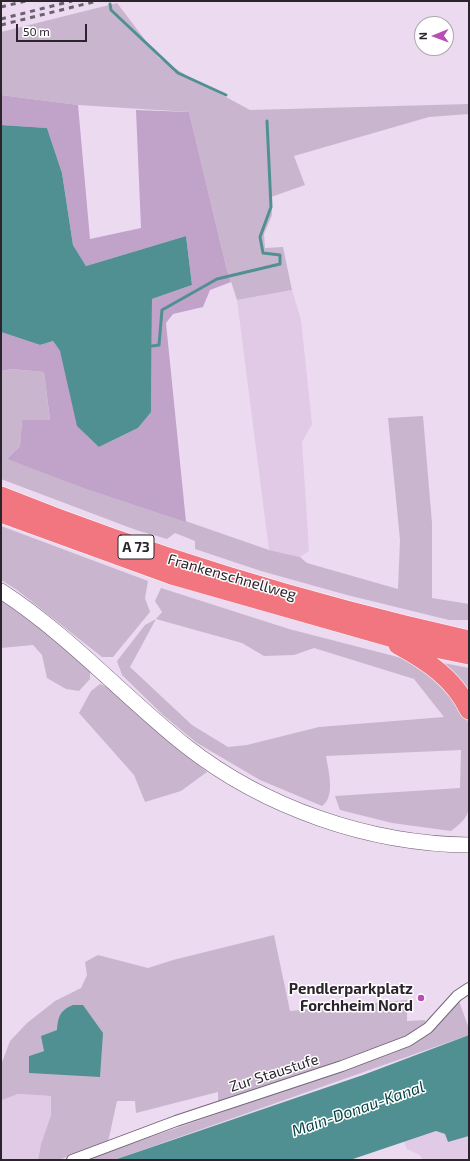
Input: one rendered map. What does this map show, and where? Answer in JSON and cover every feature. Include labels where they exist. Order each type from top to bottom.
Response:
[{"type":"highway","name":"Frankenschnellweg","points":[[1,496],[54,518],[179,562],[370,615],[469,640]]},
{"type":"highway","name":"Frankenschnellweg","points":[[1,513],[172,575],[411,642],[469,655]]},
{"type":"highway","points":[[374,632],[436,668],[453,684],[469,710]]},
{"type":"main road","points":[[1,591],[18,602],[77,648],[186,746],[224,772],[258,791],[332,822],[379,835],[413,841],[469,845]]},
{"type":"street","name":"Zur Staustufe","points":[[72,1160],[176,1122],[342,1066],[408,1041],[428,1028],[457,996],[469,988]]},
{"type":"shaded area","points":[[117,3],[159,58],[189,77],[250,110],[469,104],[469,114],[429,117],[294,156],[305,185],[271,197],[272,215],[264,234],[265,248],[283,247],[292,290],[237,300],[226,266],[189,112],[78,105],[1,95],[1,32]]},
{"type":"shaded area","points":[[1,95],[78,105],[90,239],[141,228],[136,110],[189,112],[231,282],[210,290],[203,307],[173,314],[166,323],[186,522],[84,488],[7,459],[20,446],[22,420],[50,420],[44,372],[12,369],[1,371],[1,332],[40,345],[53,341],[60,351],[99,447],[138,428],[151,411],[152,299],[192,285],[186,236],[86,266],[73,245],[62,173],[47,128],[1,125]]},
{"type":"shaded area","points":[[292,290],[301,320],[312,424],[302,442],[309,551],[300,557],[269,550],[237,300]]},
{"type":"shaded area","points":[[12,369],[44,372],[50,421],[22,420],[20,446],[7,459],[269,550],[300,557],[307,563],[398,589],[400,540],[388,418],[423,416],[432,523],[432,598],[469,604],[469,620],[449,620],[347,595],[261,571],[195,549],[195,541],[175,533],[167,539],[136,530],[1,479],[1,371]]},
{"type":"shaded area","points":[[1,526],[148,581],[145,598],[150,612],[113,657],[102,657],[17,590],[1,580]]},
{"type":"shaded area","points":[[161,588],[289,629],[417,662],[461,703],[469,725],[469,807],[465,818],[451,831],[392,823],[340,810],[335,796],[460,788],[461,750],[326,756],[330,790],[326,802],[322,806],[260,780],[197,743],[163,715],[122,675],[117,661],[145,625],[156,619],[162,612],[155,601]],"holes":[[[156,619],[242,643],[264,656],[294,655],[314,648],[414,679],[444,717],[319,727],[247,745],[228,747],[192,725],[130,667]]]},
{"type":"shaded area","points":[[1,600],[67,648],[90,671],[90,679],[79,691],[66,689],[47,678],[42,655],[33,645],[1,648]]},
{"type":"shaded area","points":[[438,662],[469,668],[469,700]]},
{"type":"shaded area","points":[[100,684],[111,689],[154,729],[207,772],[181,791],[145,802],[134,775],[79,713],[91,691]]},
{"type":"shaded area","points":[[274,935],[290,1011],[407,1000],[407,1021],[425,1020],[425,1024],[405,1037],[218,1104],[218,1092],[136,1113],[135,1101],[117,1101],[108,1142],[58,1160],[38,1160],[41,1144],[51,1115],[51,1096],[18,1094],[2,1100],[1,1065],[10,1041],[27,1023],[55,1001],[81,988],[87,975],[85,962],[98,955],[148,968],[173,960]],"holes":[[[57,1030],[100,1077],[29,1056],[44,1051]]]},
{"type":"shaded area","points":[[459,1001],[469,1029],[469,1035],[114,1160],[84,1160],[393,1053],[414,1043]]},
{"type":"shaded area","points":[[18,1094],[51,1096],[51,1115],[41,1144],[38,1160],[1,1160],[2,1100]]},
{"type":"shaded area","points":[[436,1131],[445,1134],[448,1142],[469,1136],[469,1160],[423,1160],[420,1155],[407,1149],[404,1142]]},
{"type":"water","points":[[1,125],[47,128],[62,173],[73,245],[86,266],[186,236],[192,285],[152,299],[151,412],[138,428],[99,447],[77,426],[60,351],[53,341],[40,345],[1,332]]},
{"type":"water","points":[[73,1005],[83,1005],[103,1033],[100,1077],[29,1073],[29,1056],[44,1051],[41,1036],[57,1030],[60,1014],[65,1009]]},
{"type":"water","name":"Main-Donau-Kanal","points":[[469,1035],[469,1136],[448,1142],[445,1134],[436,1131],[350,1160],[114,1160],[363,1075]]},
{"type":"waterway","points":[[110,4],[111,10],[178,73],[226,95]]},
{"type":"waterway","points":[[152,346],[159,345],[162,310],[217,279],[280,264],[280,255],[263,253],[260,237],[271,207],[267,121]]},
{"type":"railway","points":[[1,7],[26,1]]},
{"type":"railway","points":[[1,19],[72,1]]},
{"type":"railway","points":[[1,25],[97,1]]},
{"type":"place","name":"Pendlerparkplatz Forchheim Nord","points":[[421,998]]}]
